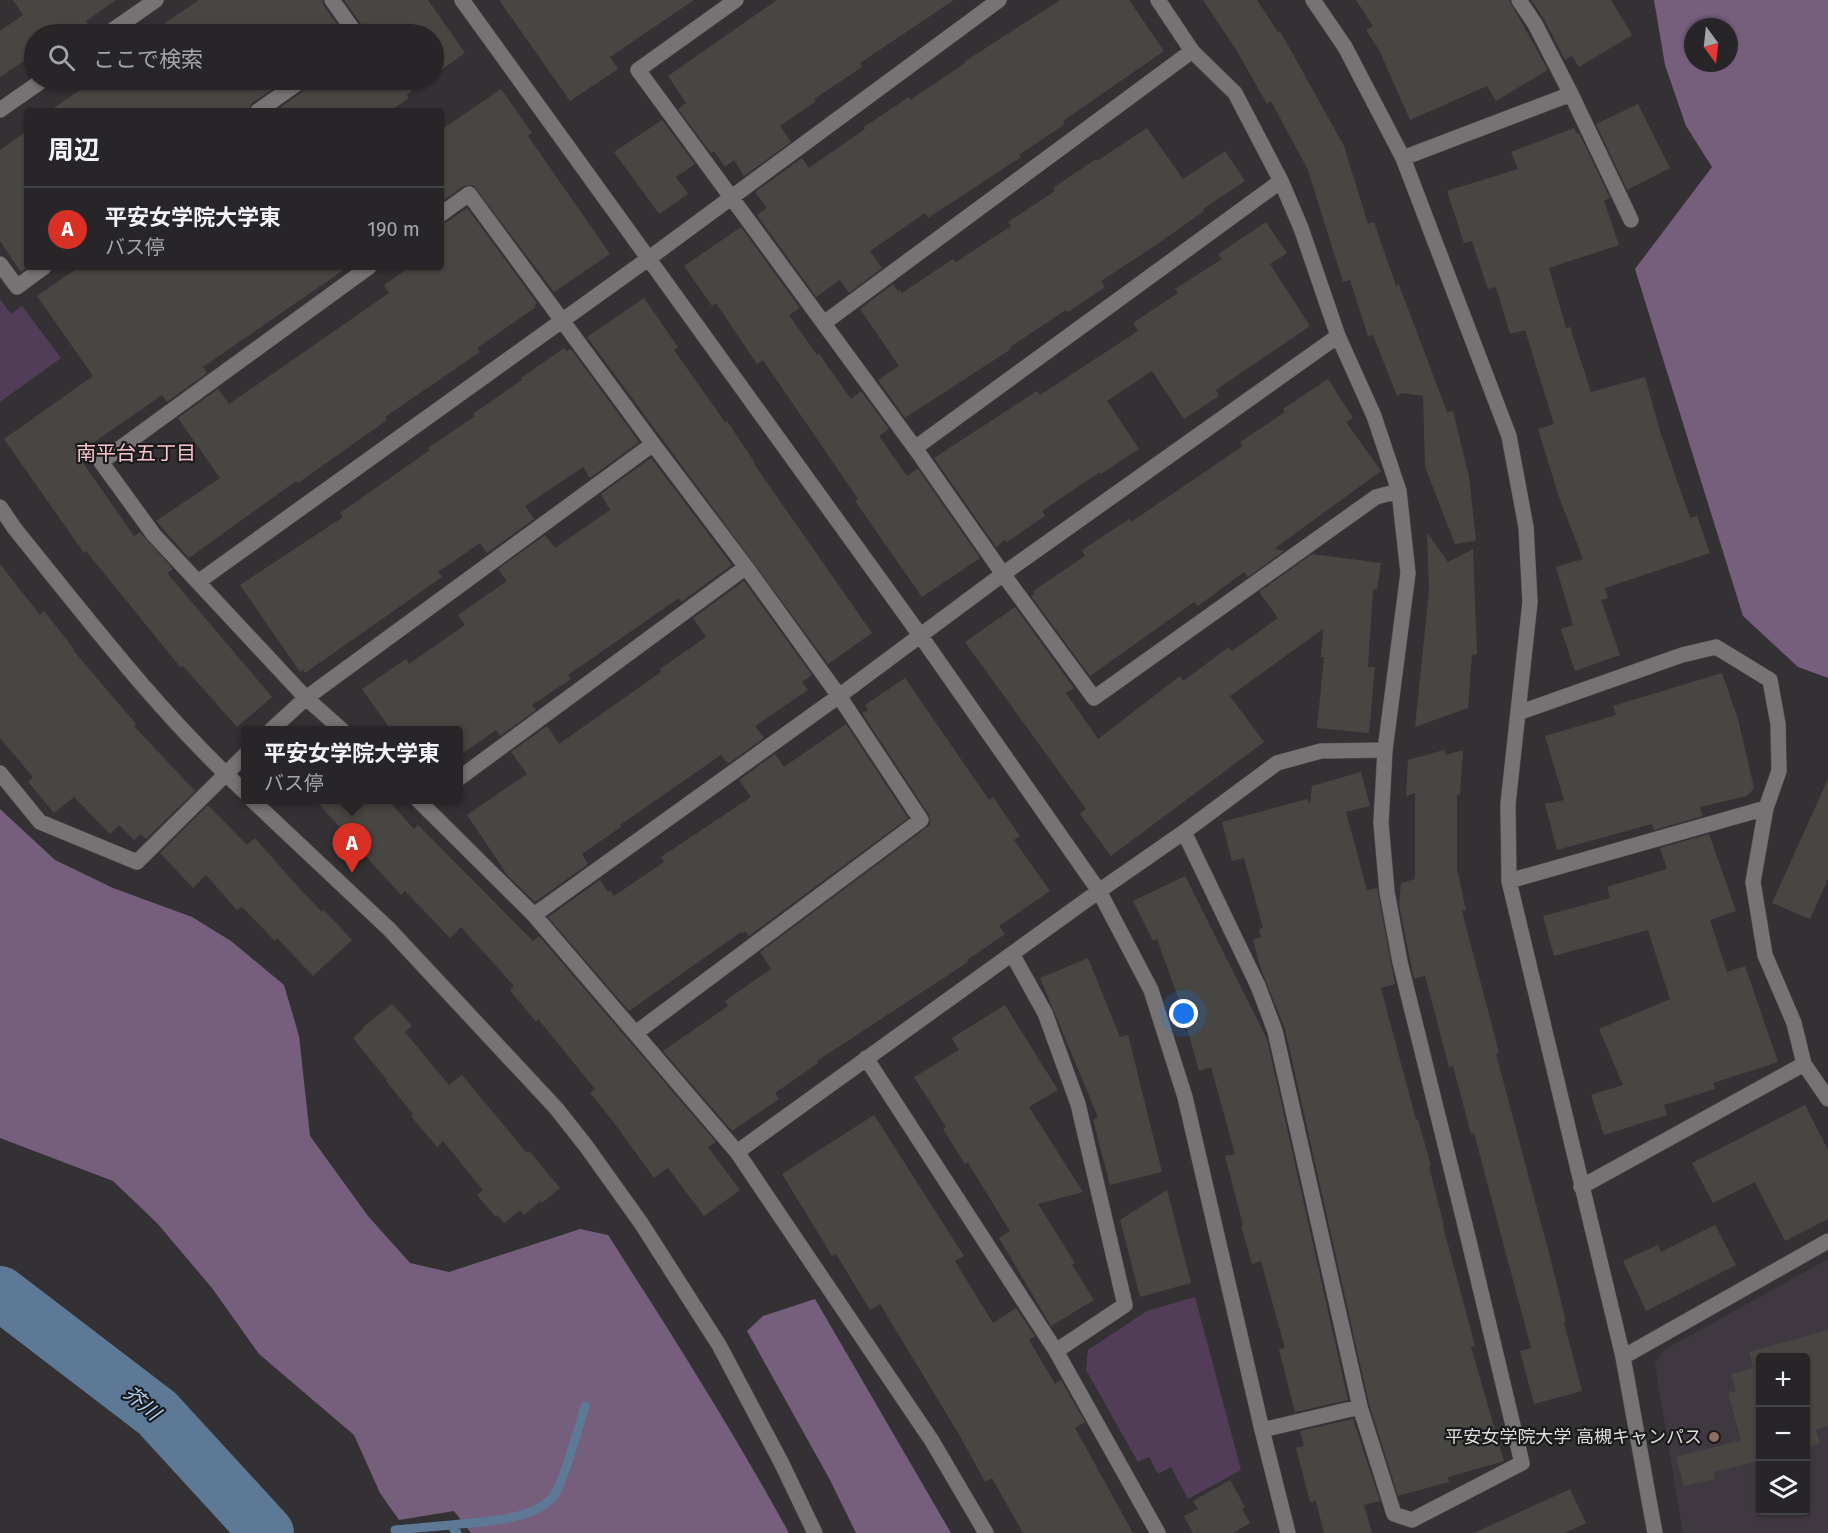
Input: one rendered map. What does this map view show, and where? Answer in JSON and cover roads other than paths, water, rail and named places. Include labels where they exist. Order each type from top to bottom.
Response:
[{"type":"street","points":[[121,24],[156,0]]},
{"type":"street","points":[[332,0],[349,24]]},
{"type":"street","points":[[462,0],[920,635],[1099,891],[1151,990],[1185,1097],[1288,1533]]},
{"type":"street","points":[[736,0],[638,70],[824,322],[1094,698],[1376,497],[1398,491]]},
{"type":"street","points":[[198,582],[648,259],[999,0]]},
{"type":"street","points":[[1158,0],[1192,51],[1235,93],[1281,181],[1301,228],[1338,336],[1374,416],[1398,491],[1408,573],[1385,750],[1381,824],[1386,892],[1400,962],[1467,1229],[1522,1463],[1412,1520],[1394,1514],[1360,1407],[1275,1031],[1258,986],[1184,832]]},
{"type":"street","points":[[1313,0],[1345,47],[1403,158],[1509,436],[1526,527],[1530,602],[1508,804],[1509,881],[1623,1357],[1654,1533]]},
{"type":"street","points":[[1519,0],[1535,24],[1571,94],[1631,220]]},
{"type":"street","points":[[824,322],[1192,51]]},
{"type":"street","points":[[0,110],[29,90]]},
{"type":"street","points":[[262,108],[288,90]]},
{"type":"street","points":[[1403,158],[1571,94]]},
{"type":"street","points":[[915,448],[1281,181]]},
{"type":"street","points":[[444,212],[470,194],[839,696],[921,820],[637,1032]]},
{"type":"street","points":[[0,264],[17,287],[40,270]]},
{"type":"street","points":[[338,726],[306,698],[154,535],[101,462],[365,270]]},
{"type":"street","points":[[534,915],[839,696],[1003,574],[1338,336]]},
{"type":"street","points":[[275,726],[306,698],[653,444]]},
{"type":"street","points":[[0,507],[15,529],[128,668],[241,788]]},
{"type":"street","points":[[463,776],[746,567]]},
{"type":"street","points":[[1518,713],[1682,655],[1716,646],[1770,680],[1778,724],[1779,771],[1766,808],[1753,882],[1765,955],[1794,1023],[1804,1064],[1828,1099]]},
{"type":"street","points":[[737,1152],[1277,763],[1321,751],[1385,750]]},
{"type":"street","points":[[0,773],[40,822],[137,862],[241,759]]},
{"type":"street","points":[[256,804],[389,928],[556,1108],[586,1146],[641,1223],[719,1345],[781,1462],[815,1533]]},
{"type":"street","points":[[428,804],[534,915],[637,1032],[737,1152],[932,1441],[986,1533]]},
{"type":"street","points":[[1509,881],[1766,808]]},
{"type":"street","points":[[1012,954],[1045,1013],[1078,1104],[1125,1305],[1056,1351]]},
{"type":"street","points":[[866,1058],[1056,1351],[1158,1533]]},
{"type":"street","points":[[1581,1187],[1804,1064]]},
{"type":"street","points":[[1623,1357],[1828,1241]]},
{"type":"street","points":[[1262,1430],[1360,1407]]},
{"type":"waterway","name":"芥川","points":[[0,1293],[157,1413],[267,1533]]},
{"type":"waterway","points":[[451,1525],[505,1519],[543,1506],[552,1498],[566,1469],[585,1406]]},
{"type":"waterway","points":[[395,1530],[451,1525],[457,1533]]},
{"type":"place","name":"平安女学院大学東","points":[[352,873]]},
{"type":"place","name":"平安女学院大学 高槻キャンパス","points":[[1714,1437]]},
{"type":"district","name":"南平台五丁目","points":[[136,453]]}]
